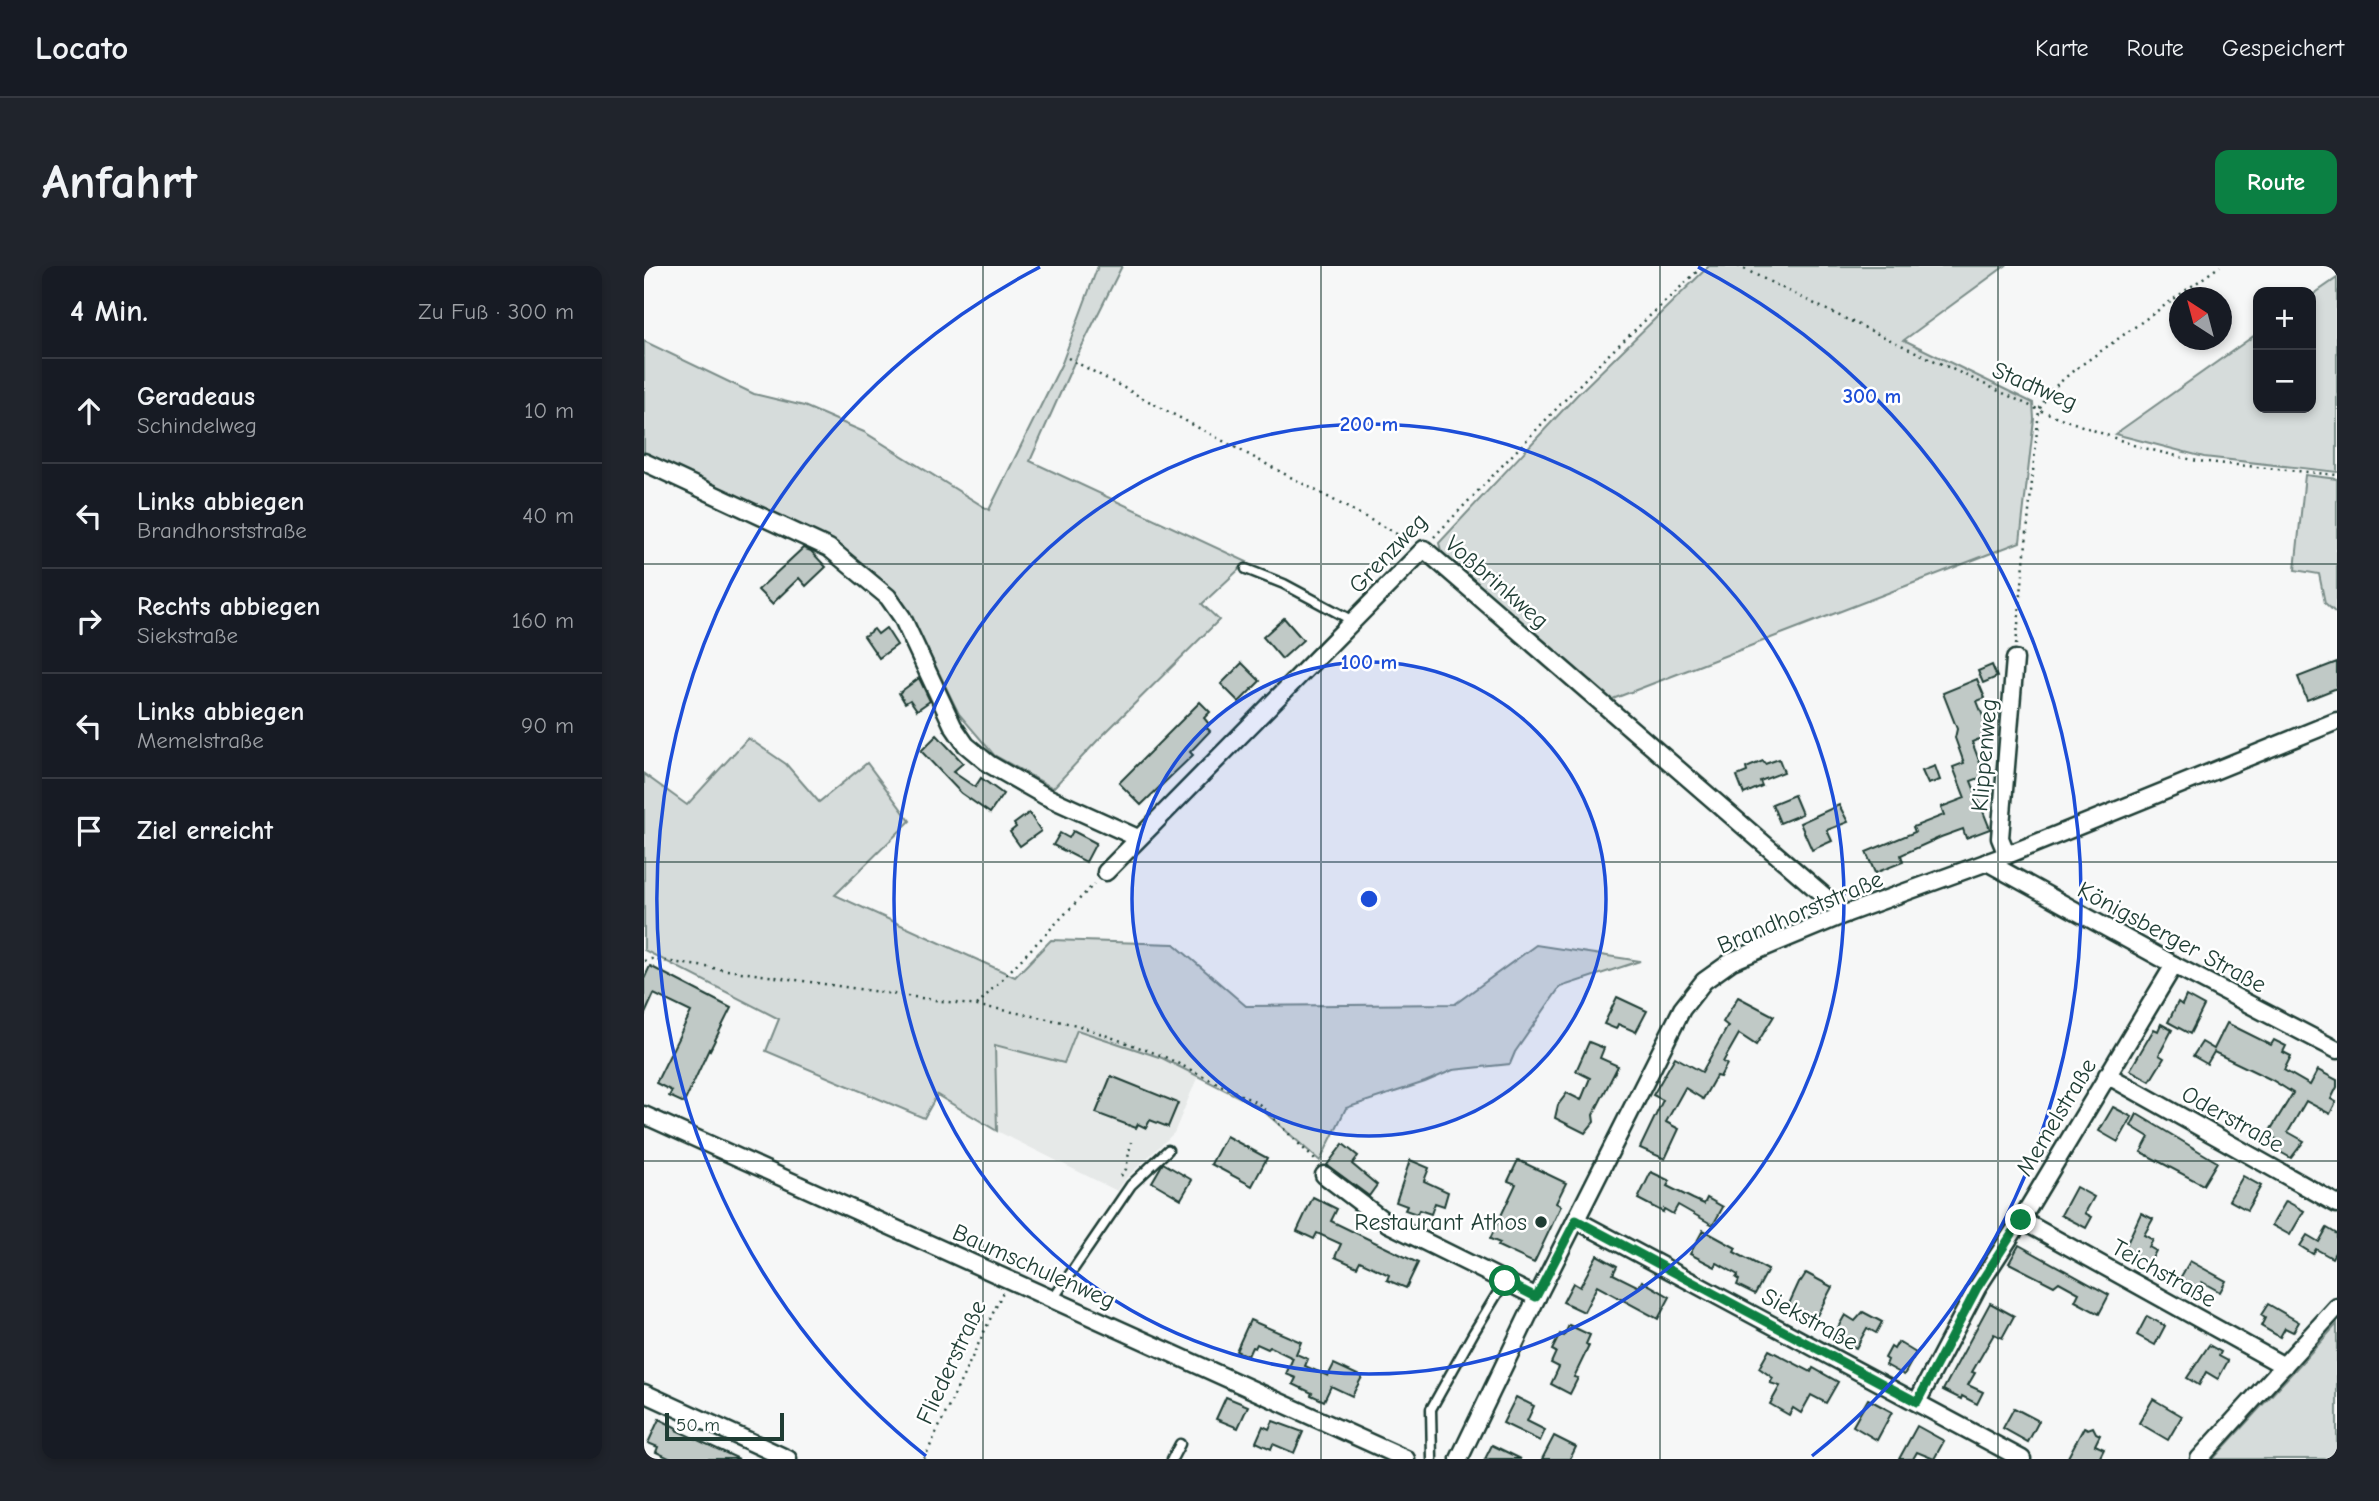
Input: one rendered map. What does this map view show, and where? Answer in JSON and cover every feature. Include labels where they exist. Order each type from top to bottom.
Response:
[{"type":"street","points":[[644,462],[829,548],[888,597],[902,617],[953,726],[966,745],[989,764],[1045,796],[1138,838]]},
{"type":"street","name":"Grenzweg","points":[[1106,872],[1424,549]]},
{"type":"street","name":"Voßbrinkweg","points":[[1424,549],[1846,915]]},
{"type":"street","name":"Klippenweg","points":[[2007,855],[2000,838],[2015,659]]},
{"type":"street","name":"Brandhorststraße","points":[[1459,1459],[1536,1297],[1682,1009],[1704,981],[1732,961],[2007,855],[2337,722]]},
{"type":"street","name":"Königsberger Straße","points":[[1987,862],[2174,965],[2337,1049]]},
{"type":"street","name":"Memelstraße","points":[[1917,1402],[1977,1288],[2021,1220],[2174,965]]},
{"type":"street","name":"Oderstraße","points":[[2107,1075],[2337,1203]]},
{"type":"street","name":"Baumschulenweg","points":[[644,1115],[1406,1459]]},
{"type":"street","points":[[1324,1175],[1387,1223],[1536,1297]]},
{"type":"street","name":"Siekstraße","points":[[1576,1220],[2022,1459]]},
{"type":"street","name":"Teichstraße","points":[[2021,1220],[2284,1366]]},
{"type":"street","points":[[2199,1459],[2337,1307]]},
{"type":"street","points":[[646,1399],[788,1459]]},
{"type":"lane","points":[[1246,569],[1284,584],[1354,621]]},
{"type":"lane","points":[[1053,1299],[1131,1185],[1168,1150]]},
{"type":"lane","points":[[1432,1459],[1432,1409],[1505,1281]]},
{"type":"lane","points":[[1172,1459],[1180,1444]]},
{"type":"path","name":"Grenzweg","points":[[1424,549],[1604,359],[1703,266]]},
{"type":"path","name":"Stadtweg","points":[[1738,266],[2039,410],[2136,446],[2197,461],[2337,475]]},
{"type":"path","points":[[2015,659],[2039,410],[2050,391],[2073,371],[2220,266]]},
{"type":"path","name":"Voßbrinkweg","points":[[1068,358],[1424,549]]},
{"type":"path","points":[[976,1006],[1106,872]]},
{"type":"path","points":[[644,961],[998,1009],[1077,1025],[1163,1056],[1259,1104],[1323,1168],[1324,1175]]},
{"type":"path","name":"Fliederstraße","points":[[924,1459],[995,1306],[1010,1281]]},
{"type":"shaded area","points":[[1098,266],[1122,266],[1076,358],[1030,461],[1247,562],[1202,604],[1219,620],[1053,788],[994,755],[959,714],[911,616],[879,580],[692,476],[644,454],[644,341],[754,394],[804,406],[864,432],[989,510],[1062,363]]},
{"type":"shaded area","points":[[1709,266],[2005,266],[1904,340],[2033,403],[2034,419],[2020,542],[1610,700],[1443,559],[1439,543],[1577,395]]},
{"type":"shaded area","points":[[2337,278],[2337,472],[2204,457],[2115,434],[2253,337],[2253,413],[2316,413],[2316,293]]},
{"type":"shaded area","points":[[2305,475],[2337,479],[2337,614],[2325,603],[2319,574],[2295,570]]},
{"type":"shaded area","points":[[748,738],[786,764],[819,802],[867,763],[910,821],[835,895],[1015,977],[1051,940],[1174,944],[1246,1006],[1455,1004],[1536,945],[1640,961],[1560,987],[1515,1052],[1510,1064],[1453,1070],[1346,1108],[1320,1161],[1259,1107],[1162,1058],[1077,1030],[1064,1063],[995,1045],[997,1131],[937,1095],[924,1118],[766,1051],[779,1019],[644,950],[644,774],[687,805]]},
{"type":"shaded area","points":[[1077,1030],[1162,1058],[1198,1076],[1174,1133],[1127,1177],[1117,1191],[997,1131],[995,1045],[1064,1063]]},
{"type":"shaded area","points":[[2337,1324],[2337,1459],[2213,1459]]},
{"type":"building","points":[[803,548],[811,551],[826,567],[806,586],[799,578],[772,604],[758,590]]},
{"type":"building","points":[[1284,618],[1303,640],[1282,659],[1263,637]]},
{"type":"building","points":[[886,628],[897,645],[879,658],[864,636],[874,629],[878,634]]},
{"type":"building","points":[[2337,662],[2337,688],[2307,700],[2298,677]]},
{"type":"building","points":[[1242,663],[1260,681],[1239,702],[1221,684]]},
{"type":"building","points":[[1992,665],[1997,677],[1983,683],[1978,671]]},
{"type":"building","points":[[919,678],[930,701],[917,710],[910,700],[905,703],[899,693]]},
{"type":"building","points":[[1977,679],[1985,698],[1977,701],[1988,729],[1984,730],[1986,736],[1972,742],[1985,776],[1971,781],[1990,829],[1966,838],[1963,829],[1941,837],[1901,855],[1903,862],[1875,873],[1866,852],[1915,832],[1913,827],[1944,815],[1941,807],[1965,798],[1953,767],[1964,763],[1955,738],[1957,729],[1943,693]]},
{"type":"building","points":[[1200,702],[1210,712],[1204,718],[1210,731],[1190,752],[1193,755],[1141,805],[1119,783]]},
{"type":"building","points":[[937,735],[963,763],[953,772],[975,787],[981,778],[1003,794],[990,813],[961,793],[921,751]]},
{"type":"building","points":[[1779,759],[1784,772],[1760,781],[1762,786],[1744,794],[1737,776],[1747,772],[1746,768],[1763,761],[1765,764]]},
{"type":"building","points":[[1935,766],[1940,780],[1928,784],[1922,771]]},
{"type":"building","points":[[1794,795],[1802,814],[1780,823],[1772,804]]},
{"type":"building","points":[[1839,805],[1848,822],[1827,830],[1832,841],[1812,850],[1800,823]]},
{"type":"building","points":[[1029,813],[1041,831],[1020,846],[1010,832],[1016,827],[1014,824]]},
{"type":"building","points":[[1073,831],[1096,843],[1086,862],[1053,845],[1060,833],[1069,838]]},
{"type":"building","points":[[650,966],[731,1008],[684,1103],[669,1096],[672,1091],[656,1083],[691,1012],[654,994],[644,1016],[644,979]]},
{"type":"building","points":[[2186,996],[2204,1006],[2190,1034],[2168,1022],[2178,1002],[2182,1005]]},
{"type":"building","points":[[1617,997],[1647,1011],[1636,1032],[1618,1024],[1616,1029],[1604,1024]]},
{"type":"building","points":[[1738,997],[1774,1016],[1756,1045],[1739,1034],[1723,1062],[1727,1064],[1720,1077],[1716,1076],[1703,1099],[1685,1088],[1666,1122],[1679,1129],[1665,1159],[1640,1148],[1663,1100],[1653,1095],[1675,1057],[1702,1072],[1728,1026],[1723,1022]]},
{"type":"building","points":[[2227,1023],[2271,1045],[2274,1040],[2286,1046],[2283,1052],[2291,1056],[2284,1070],[2310,1085],[2318,1070],[2337,1080],[2337,1087],[2331,1099],[2336,1102],[2330,1114],[2306,1101],[2288,1132],[2304,1141],[2291,1158],[2273,1148],[2278,1140],[2268,1134],[2293,1093],[2214,1052],[2207,1064],[2193,1056],[2202,1042],[2214,1049]]},
{"type":"building","points":[[2161,1024],[2172,1030],[2159,1055],[2164,1058],[2150,1081],[2130,1070],[2154,1029],[2158,1031]]},
{"type":"building","points":[[1589,1042],[1604,1048],[1600,1058],[1618,1066],[1593,1115],[1594,1122],[1585,1133],[1555,1118],[1558,1105],[1567,1093],[1581,1100],[1590,1078],[1576,1071]]},
{"type":"building","points":[[1111,1076],[1178,1103],[1168,1127],[1150,1120],[1146,1128],[1138,1124],[1136,1128],[1096,1113]]},
{"type":"building","points":[[2113,1107],[2132,1117],[2118,1142],[2099,1131]]},
{"type":"building","points":[[2137,1114],[2217,1162],[2203,1185],[2141,1152],[2149,1137],[2131,1126]]},
{"type":"building","points":[[1226,1136],[1267,1158],[1252,1186],[1211,1164]]},
{"type":"building","points":[[1343,1144],[1358,1156],[1352,1164],[1377,1185],[1369,1196],[1327,1165]]},
{"type":"building","points":[[1410,1160],[1429,1168],[1424,1181],[1448,1192],[1444,1206],[1435,1203],[1431,1214],[1419,1210],[1417,1214],[1405,1210],[1407,1206],[1396,1202]]},
{"type":"building","points":[[1518,1160],[1566,1183],[1556,1203],[1561,1206],[1534,1263],[1498,1246],[1500,1243],[1490,1239],[1516,1184],[1508,1181]]},
{"type":"building","points":[[1163,1163],[1192,1180],[1181,1199],[1152,1182]]},
{"type":"building","points":[[1651,1172],[1670,1181],[1667,1186],[1693,1199],[1704,1204],[1707,1198],[1723,1207],[1713,1225],[1678,1205],[1673,1214],[1664,1209],[1663,1212],[1638,1199]]},
{"type":"building","points":[[2243,1176],[2261,1186],[2247,1210],[2229,1200]]},
{"type":"building","points":[[2076,1187],[2094,1197],[2085,1213],[2092,1217],[2086,1228],[2061,1215]]},
{"type":"building","points":[[1313,1197],[1337,1209],[1331,1221],[1418,1263],[1406,1288],[1387,1280],[1389,1275],[1360,1261],[1357,1267],[1335,1257],[1341,1244],[1317,1233],[1314,1239],[1297,1231]]},
{"type":"building","points":[[2286,1201],[2304,1211],[2290,1235],[2272,1225]]},
{"type":"building","points":[[2141,1213],[2153,1219],[2144,1235],[2153,1240],[2149,1247],[2156,1251],[2149,1264],[2124,1250]]},
{"type":"building","points":[[2327,1228],[2337,1234],[2337,1249],[2332,1258],[2316,1249],[2313,1254],[2300,1246],[2307,1235],[2319,1242]]},
{"type":"building","points":[[1703,1230],[1736,1248],[1734,1252],[1768,1270],[1755,1294],[1737,1285],[1738,1275],[1717,1263],[1715,1267],[1690,1254]]},
{"type":"building","points":[[2019,1245],[2109,1295],[2099,1314],[2075,1301],[2079,1293],[2059,1282],[2054,1286],[2009,1263]]},
{"type":"building","points":[[1597,1255],[1617,1266],[1613,1274],[1639,1287],[1642,1281],[1670,1297],[1658,1319],[1597,1286],[1584,1312],[1563,1302],[1573,1283],[1580,1287]]},
{"type":"building","points":[[2190,1261],[2226,1281],[2220,1292],[2202,1282],[2197,1290],[2179,1280]]},
{"type":"building","points":[[1806,1273],[1832,1287],[1814,1321],[1788,1306]]},
{"type":"building","points":[[1990,1303],[2014,1316],[2002,1338],[1994,1334],[1972,1372],[1975,1373],[1968,1385],[1983,1392],[1977,1404],[1943,1390]]},
{"type":"building","points":[[2268,1304],[2299,1322],[2293,1332],[2285,1328],[2280,1337],[2261,1326],[2265,1318],[2261,1315]]},
{"type":"building","points":[[1863,1312],[1882,1322],[1876,1333],[1867,1328],[1856,1348],[1837,1339],[1841,1331],[1837,1329],[1845,1315],[1855,1321]]},
{"type":"building","points":[[2147,1316],[2165,1326],[2155,1345],[2137,1335]]},
{"type":"building","points":[[1250,1320],[1301,1342],[1296,1354],[1308,1359],[1305,1366],[1328,1376],[1334,1364],[1362,1377],[1352,1396],[1331,1386],[1324,1401],[1311,1395],[1312,1393],[1293,1384],[1296,1378],[1286,1374],[1293,1358],[1270,1347],[1268,1349],[1257,1344],[1255,1348],[1252,1347],[1248,1356],[1236,1351]]},
{"type":"building","points":[[1569,1325],[1590,1335],[1586,1344],[1589,1346],[1574,1377],[1578,1378],[1570,1394],[1551,1384],[1559,1367],[1551,1363],[1556,1352],[1552,1350],[1560,1334],[1564,1336]]},
{"type":"building","points":[[1898,1342],[1916,1353],[1904,1375],[1886,1365],[1888,1360],[1885,1358],[1891,1347],[1894,1349]]},
{"type":"building","points":[[2209,1345],[2221,1352],[2219,1356],[2228,1361],[2218,1379],[2206,1372],[2199,1385],[2187,1378]]},
{"type":"building","points":[[1769,1350],[1811,1372],[1813,1368],[1838,1382],[1826,1403],[1811,1395],[1801,1413],[1793,1408],[1789,1415],[1770,1404],[1780,1386],[1770,1383],[1773,1378],[1759,1368]]},
{"type":"building","points":[[1226,1397],[1248,1406],[1238,1428],[1216,1419]]},
{"type":"building","points":[[1516,1397],[1534,1406],[1527,1421],[1545,1430],[1540,1441],[1503,1423]]},
{"type":"building","points":[[1868,1399],[1892,1412],[1877,1440],[1853,1426]]},
{"type":"building","points":[[2153,1399],[2182,1416],[2168,1440],[2139,1423]]},
{"type":"building","points":[[2014,1408],[2039,1421],[2028,1442],[2003,1428]]},
{"type":"building","points":[[659,1419],[677,1428],[676,1430],[739,1459],[671,1459],[656,1452],[658,1447],[648,1443]]},
{"type":"building","points":[[1273,1421],[1303,1432],[1294,1453],[1273,1444],[1271,1449],[1256,1442],[1263,1426],[1269,1429]]},
{"type":"building","points":[[1917,1426],[1944,1441],[1934,1459],[1917,1452],[1913,1459],[1899,1459]]},
{"type":"building","points":[[2084,1427],[2093,1427],[2100,1435],[2095,1445],[2104,1449],[2099,1459],[2067,1459]]},
{"type":"building","points":[[1554,1436],[1576,1447],[1570,1459],[1542,1459]]},
{"type":"building","points":[[1492,1445],[1521,1459],[1485,1459]]},
{"type":"place","name":"Restaurant Athos","points":[[1541,1222]]},
{"type":"route","points":[[1505,1281],[1536,1297],[1576,1220],[1917,1402],[1977,1288],[2021,1220]]}]
